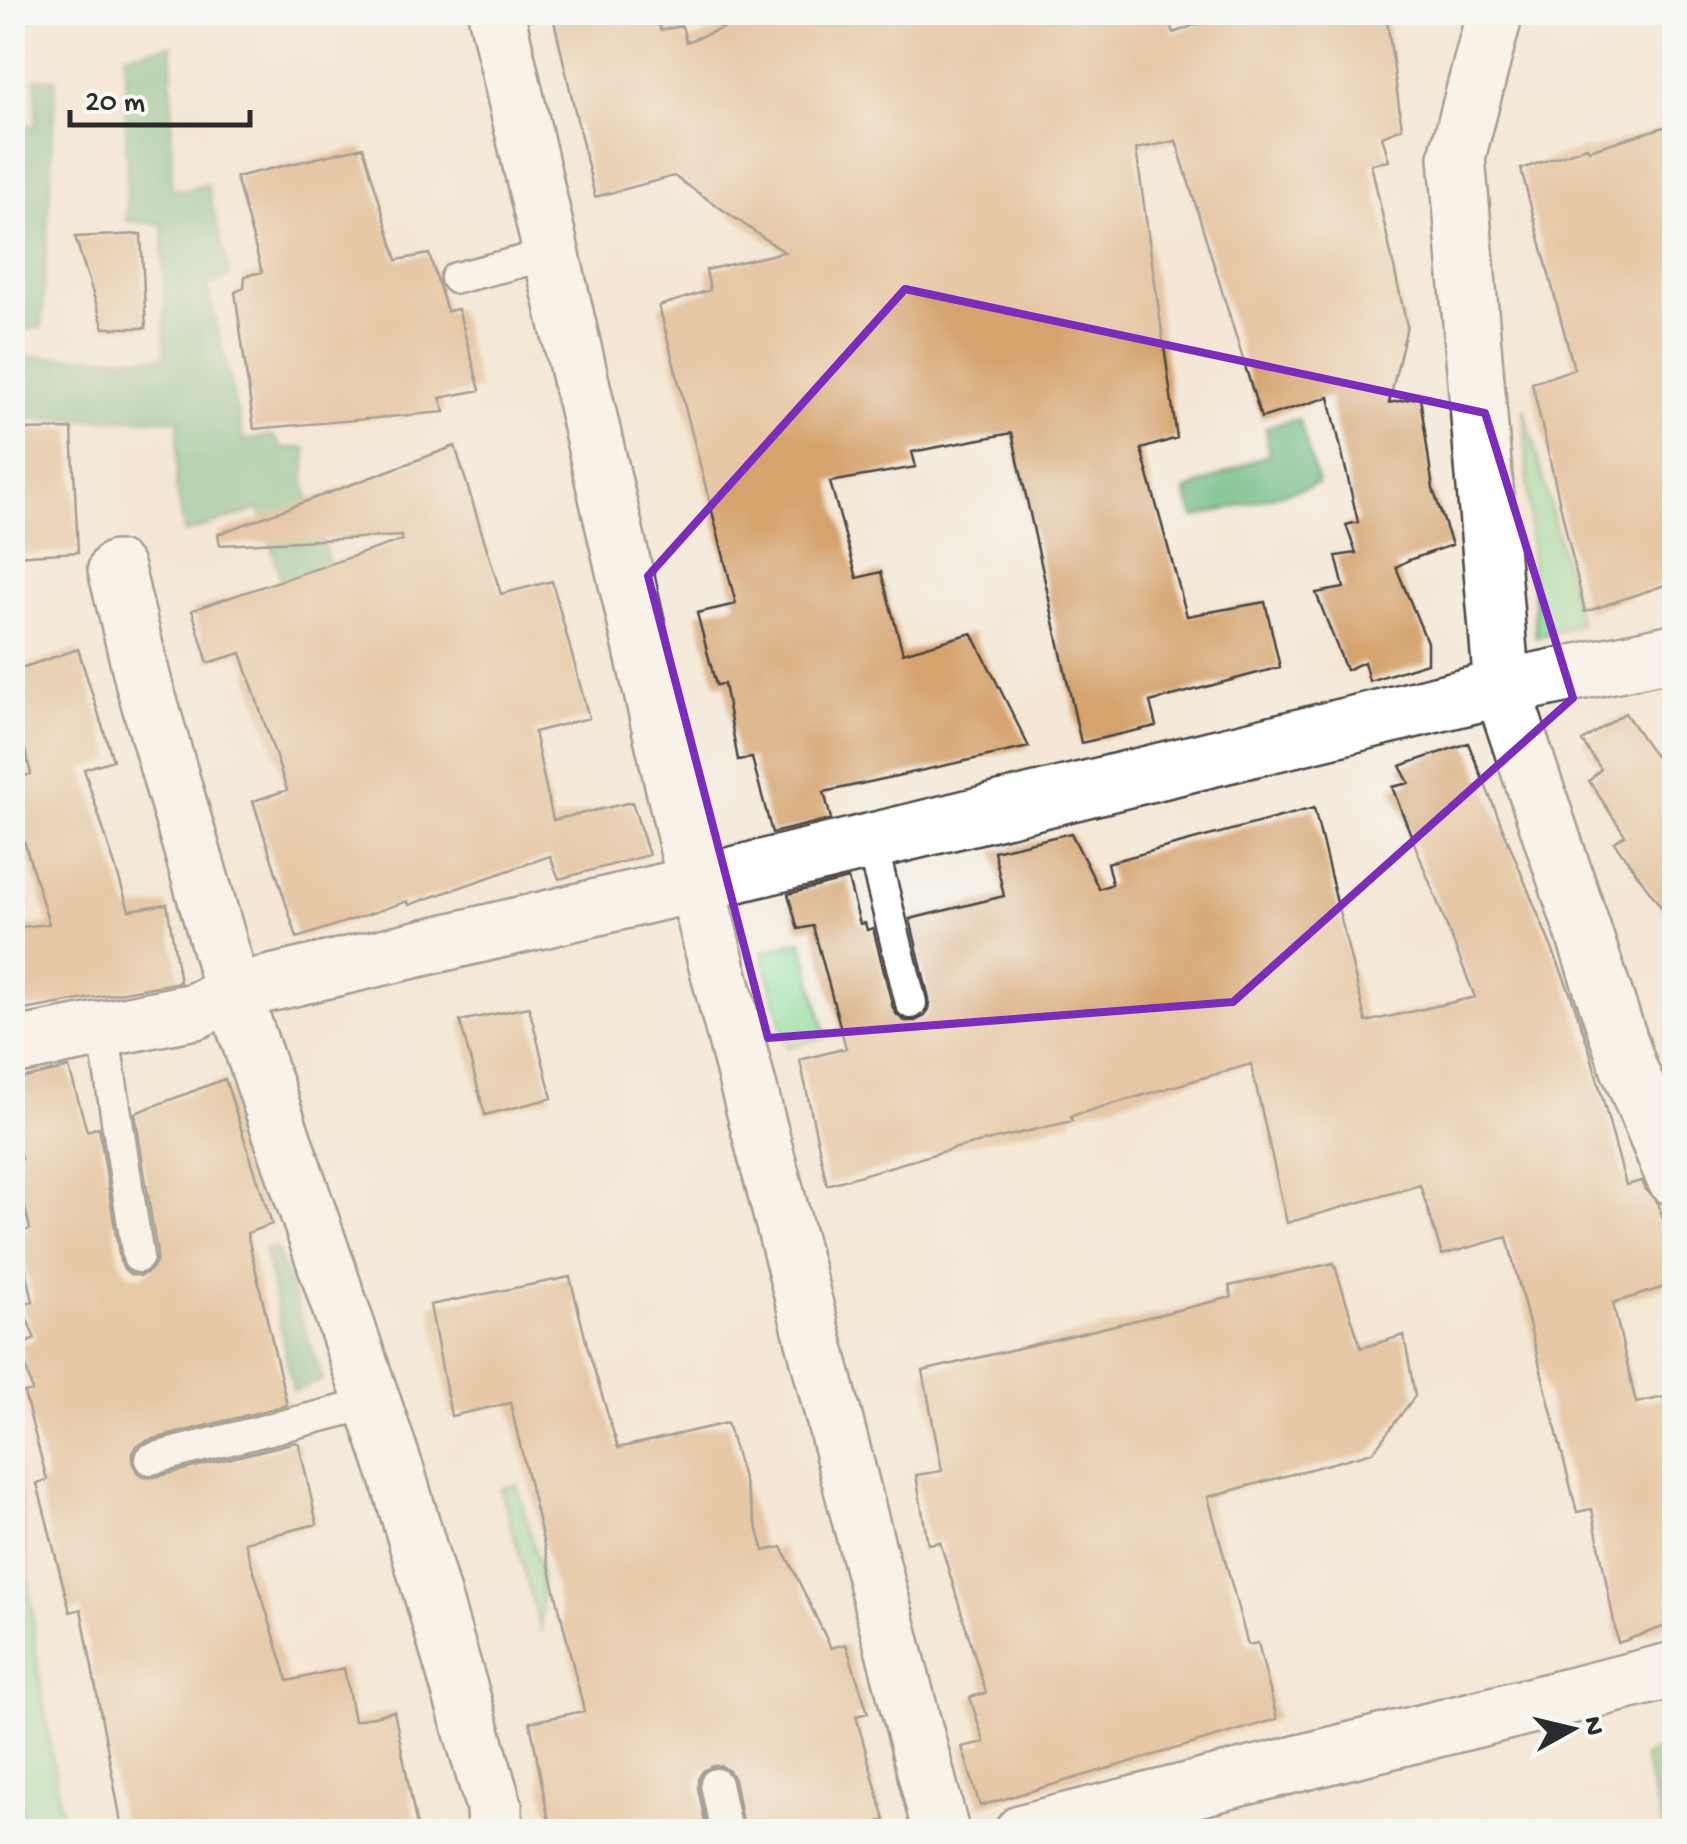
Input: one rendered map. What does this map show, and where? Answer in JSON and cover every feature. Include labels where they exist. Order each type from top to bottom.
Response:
[{"type":"street","points":[[496,12],[696,884],[941,1832]]},
{"type":"street","points":[[1495,12],[1457,157],[1502,688],[1628,1066],[1674,1177]]},
{"type":"street","points":[[116,569],[144,684],[233,992],[397,1474],[494,1808],[495,1832]]},
{"type":"street","points":[[12,1047],[196,1010],[233,992],[1502,688],[1674,652]]},
{"type":"street","points":[[1023,1832],[1674,1670]]},
{"type":"lane","points":[[456,278],[552,254]]},
{"type":"lane","points":[[871,841],[910,1003]]},
{"type":"lane","points":[[103,1029],[138,1257]]},
{"type":"lane","points":[[152,1459],[373,1402]]},
{"type":"lane","points":[[716,1784],[726,1832]]},
{"type":"highlighted area","points":[[905,289],[1485,413],[1573,698],[1233,1002],[768,1038],[648,576]]},
{"type":"green space","points":[[172,45],[171,188],[184,191],[207,184],[230,277],[207,285],[244,441],[272,435],[283,448],[306,448],[305,485],[345,616],[296,627],[260,509],[185,533],[176,489],[179,419],[17,419],[12,357],[165,357],[163,224],[127,221],[125,54]]},
{"type":"green space","points":[[36,78],[56,79],[42,327],[13,331],[16,126],[36,126]]},
{"type":"green space","points":[[1524,407],[1580,624],[1536,637]]},
{"type":"green space","points":[[1299,419],[1318,484],[1194,518],[1185,491],[1269,454],[1266,427]]},
{"type":"green space","points":[[802,941],[826,1037],[787,1047],[763,952]]},
{"type":"green space","points":[[276,1248],[323,1380],[293,1391],[265,1250]]},
{"type":"green space","points":[[12,1424],[38,1669],[64,1831],[24,1831],[12,1754]]},
{"type":"green space","points":[[517,1485],[541,1575],[541,1632],[501,1489]]},
{"type":"green space","points":[[1674,1742],[1674,1831],[1664,1831],[1643,1757]]},
{"type":"building","points":[[552,12],[656,12],[660,30],[682,26],[686,42],[766,12],[1168,12],[1173,33],[1230,12],[1386,12],[1402,128],[1382,136],[1389,161],[1371,164],[1407,326],[1389,403],[1420,397],[1433,489],[1452,545],[1396,567],[1427,642],[1427,663],[1369,681],[1364,662],[1346,670],[1316,593],[1344,588],[1336,556],[1356,553],[1346,525],[1358,522],[1329,397],[1261,418],[1176,141],[1136,149],[1177,438],[1141,449],[1187,616],[1265,602],[1280,667],[1150,702],[1156,726],[1081,743],[1012,433],[912,452],[916,467],[830,482],[857,578],[881,572],[903,653],[972,633],[1029,747],[824,792],[831,819],[772,833],[752,758],[738,760],[724,684],[716,685],[697,613],[736,604],[659,306],[710,290],[706,270],[784,252],[674,176],[595,197]]},
{"type":"building","points":[[1674,124],[1674,582],[1585,612],[1532,383],[1574,369],[1521,169]]},
{"type":"building","points":[[363,147],[397,260],[429,254],[447,311],[458,309],[480,390],[440,398],[445,412],[254,429],[235,292],[244,288],[245,276],[262,272],[236,177]]},
{"type":"building","points":[[141,234],[146,328],[104,328],[75,237]]},
{"type":"building","points":[[72,429],[78,552],[12,556],[16,430]]},
{"type":"building","points":[[455,446],[501,594],[552,581],[589,718],[534,732],[553,820],[632,802],[649,855],[559,879],[550,856],[409,905],[408,901],[297,938],[253,801],[287,790],[241,653],[208,663],[192,610],[402,540],[401,536],[220,545],[218,534]]},
{"type":"building","points":[[78,649],[113,760],[84,769],[129,910],[167,904],[180,982],[24,1010],[12,928],[49,924],[12,801],[12,779],[31,774],[12,698],[12,671]]},
{"type":"building","points":[[1625,713],[1674,784],[1674,925],[1614,842],[1625,835],[1589,781],[1601,769],[1582,741]]},
{"type":"building","points":[[1468,743],[1571,995],[1626,1185],[1642,1181],[1658,1203],[1674,1255],[1674,1284],[1613,1303],[1636,1403],[1674,1395],[1674,1623],[1618,1643],[1592,1509],[1577,1512],[1507,1237],[1442,1255],[1420,1185],[1287,1223],[1251,1064],[1071,1116],[1072,1121],[952,1149],[827,1185],[800,1060],[846,1048],[813,926],[798,929],[788,894],[848,879],[860,924],[865,923],[867,930],[873,928],[893,1008],[905,1021],[915,1021],[925,1016],[929,999],[910,919],[1004,896],[994,851],[1071,833],[1099,889],[1112,884],[1107,863],[1314,808],[1366,1022],[1475,997],[1392,787],[1409,783],[1400,766]]},
{"type":"building","points":[[529,1007],[552,1098],[485,1115],[460,1021]]},
{"type":"building","points":[[69,1068],[87,1131],[99,1127],[120,1261],[130,1274],[140,1276],[150,1271],[157,1254],[135,1113],[225,1079],[272,1224],[247,1233],[287,1405],[146,1441],[133,1453],[133,1464],[138,1473],[155,1477],[299,1444],[317,1524],[245,1542],[288,1681],[344,1668],[354,1721],[394,1711],[418,1832],[123,1832],[81,1609],[70,1612],[37,1483],[47,1480],[24,1393],[32,1391],[21,1345],[35,1339],[21,1304],[33,1301],[18,1233],[30,1229],[14,1161],[21,1159],[12,1115],[12,1081]]},
{"type":"building","points":[[1334,1263],[1361,1348],[1404,1335],[1415,1396],[1373,1452],[1208,1497],[1248,1645],[1258,1643],[1277,1719],[980,1806],[962,1747],[984,1742],[970,1697],[986,1693],[940,1542],[928,1544],[916,1475],[942,1471],[923,1371],[1232,1297],[1229,1286]]},
{"type":"building","points":[[570,1277],[618,1448],[727,1423],[764,1551],[782,1547],[831,1648],[846,1644],[868,1713],[856,1716],[885,1820],[847,1832],[744,1832],[734,1779],[721,1766],[713,1766],[698,1779],[707,1832],[551,1832],[530,1722],[584,1711],[510,1403],[451,1416],[430,1305]]}]
